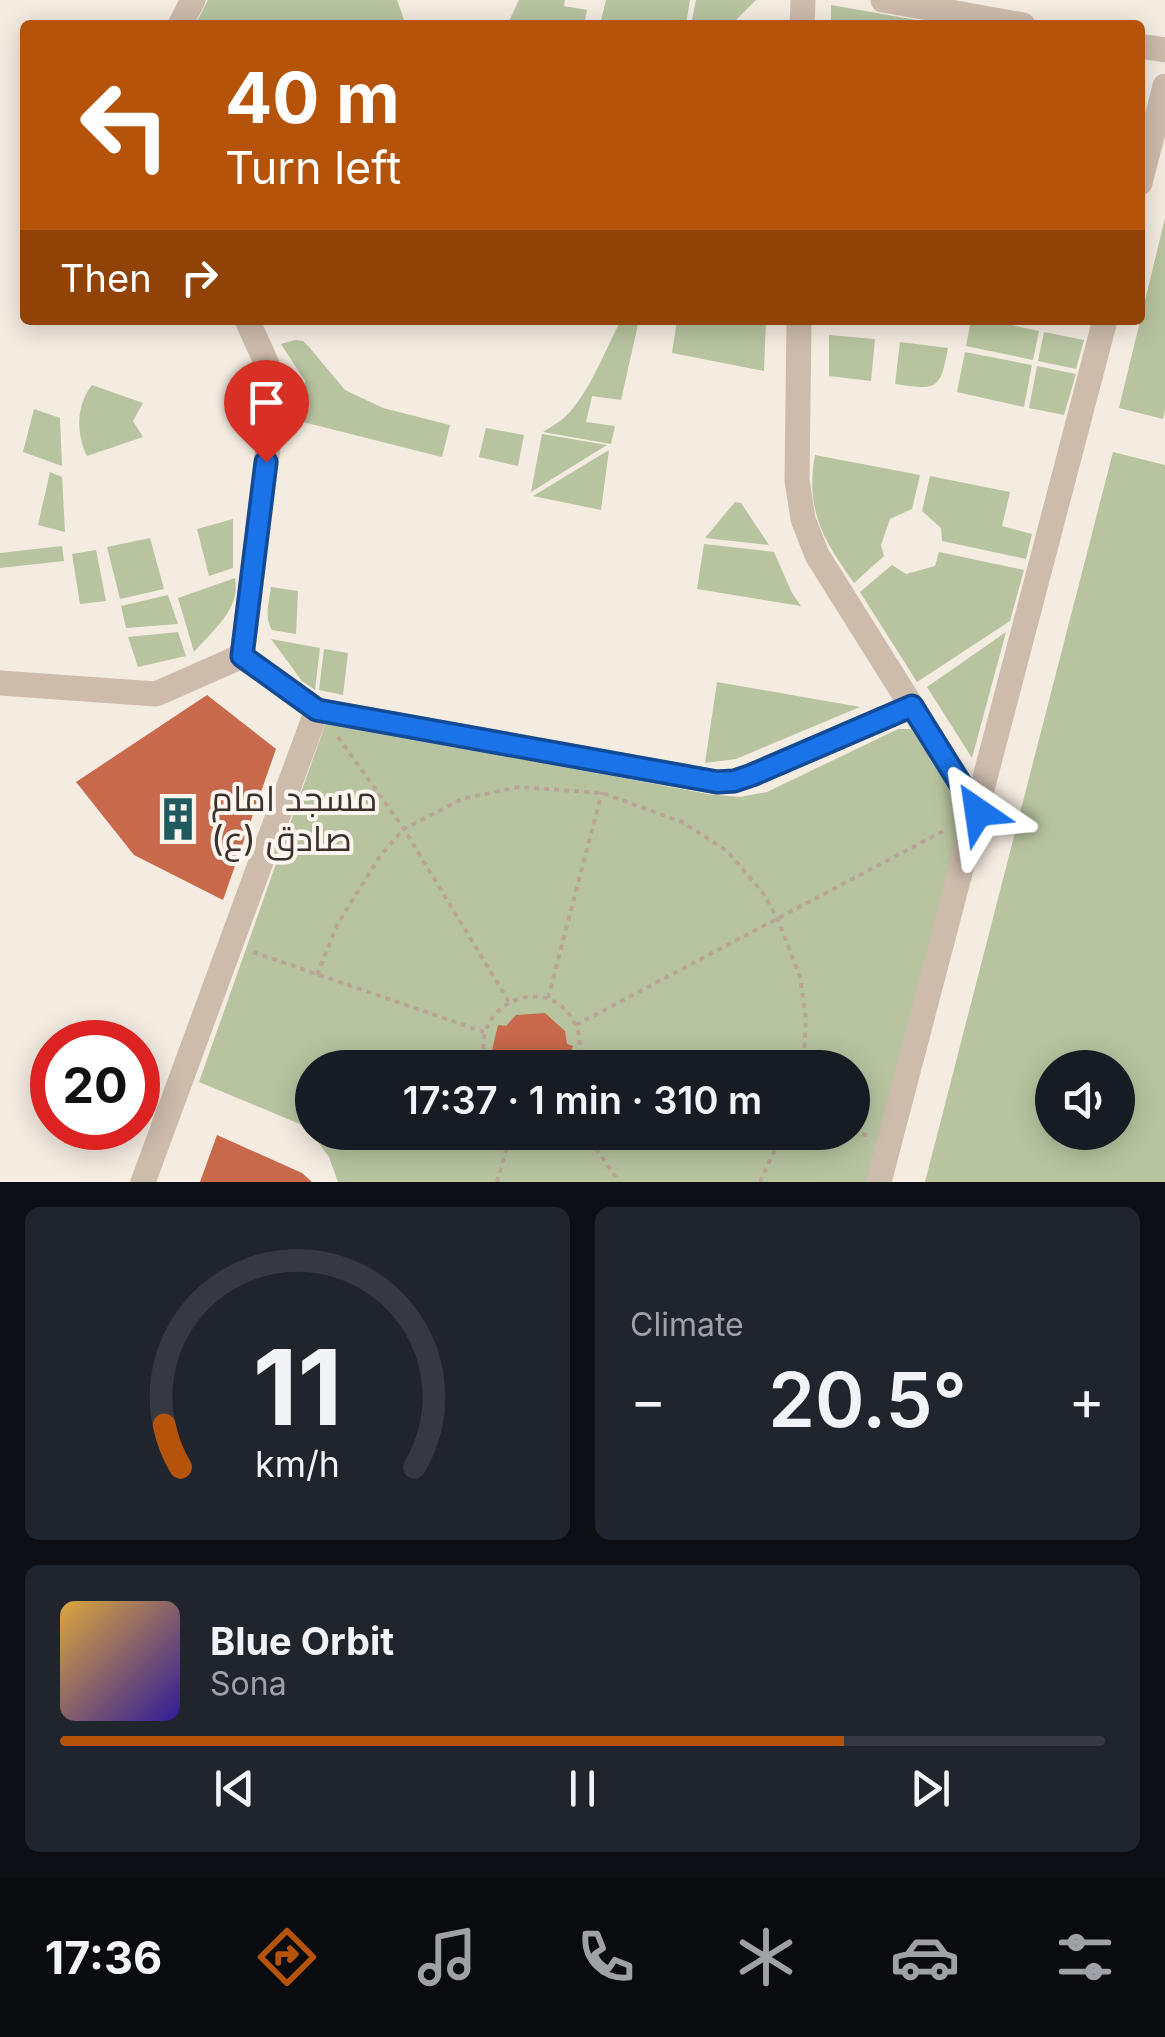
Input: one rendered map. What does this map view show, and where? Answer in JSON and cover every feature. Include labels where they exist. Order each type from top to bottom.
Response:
[{"type":"lane","points":[[882,0],[995,20]]},
{"type":"lane","points":[[1145,164],[1165,86]]},
{"type":"lane","points":[[242,656],[276,384],[249,325]]},
{"type":"lane","points":[[799,325],[798,480],[803,519],[817,555],[978,812]]},
{"type":"lane","points":[[880,1182],[1104,325]]},
{"type":"lane","points":[[0,683],[156,694],[242,656]]},
{"type":"lane","points":[[242,656],[317,710],[717,782],[734,781],[912,706]]},
{"type":"lane","points":[[143,1182],[317,710]]},
{"type":"path","points":[[317,710],[404,829],[509,1002]]},
{"type":"path","points":[[548,998],[610,763]]},
{"type":"path","points":[[317,975],[337,926],[380,856],[404,829],[462,799],[519,787],[602,793],[682,822],[727,850],[763,893],[800,977],[806,1019],[804,1050]]},
{"type":"path","points":[[576,1025],[978,812]]},
{"type":"path","points":[[229,944],[484,1032]]},
{"type":"path","points":[[484,1050],[484,1032],[493,1016],[509,1002],[530,996],[548,998],[570,1014],[580,1040],[579,1050]]},
{"type":"path","points":[[497,1182],[505,1150]]},
{"type":"path","points":[[598,1150],[620,1182]]},
{"type":"path","points":[[760,1182],[775,1150]]},
{"type":"green space","points":[[208,0],[397,0],[404,20],[198,20]]},
{"type":"green space","points":[[519,0],[565,0],[564,6],[587,10],[585,20],[509,20]]},
{"type":"green space","points":[[606,0],[690,0],[687,20],[601,20]]},
{"type":"green space","points":[[696,0],[756,0],[736,20],[692,20]]},
{"type":"green space","points":[[831,5],[916,20],[831,20]]},
{"type":"green space","points":[[1165,218],[1163,419],[1119,408],[1139,325],[1145,325],[1145,301]]},
{"type":"green space","points":[[618,325],[638,325],[621,400],[592,396],[586,422],[615,426],[611,444],[543,432],[577,403]]},
{"type":"green space","points":[[676,325],[766,325],[764,371],[672,353]]},
{"type":"green space","points":[[970,325],[1012,325],[1039,331],[1033,360],[966,346]]},
{"type":"green space","points":[[1044,332],[1084,340],[1076,369],[1038,361]]},
{"type":"green space","points":[[829,335],[875,339],[871,381],[829,376]]},
{"type":"green space","points":[[303,341],[345,390],[383,408],[450,425],[442,457],[299,421],[305,381],[281,344]]},
{"type":"green space","points":[[900,342],[948,348],[939,380],[928,387],[895,384]]},
{"type":"green space","points":[[965,352],[1032,365],[1024,407],[957,392]]},
{"type":"green space","points":[[1037,366],[1076,374],[1064,415],[1029,408]]},
{"type":"green space","points":[[92,385],[143,403],[133,421],[143,437],[87,456],[79,420]]},
{"type":"green space","points":[[34,409],[60,418],[62,466],[23,452]]},
{"type":"green space","points":[[486,428],[524,435],[518,466],[479,457]]},
{"type":"green space","points":[[542,434],[607,445],[531,492]]},
{"type":"green space","points":[[609,450],[601,510],[533,496]]},
{"type":"green space","points":[[1113,452],[1165,465],[1165,1182],[925,1182]]},
{"type":"green space","points":[[815,455],[920,475],[912,509],[890,519],[881,545],[884,556],[854,583],[819,523],[813,492]]},
{"type":"green space","points":[[50,472],[62,477],[65,532],[38,525]]},
{"type":"green space","points":[[930,476],[1010,492],[1002,526],[1032,534],[1026,559],[942,541],[941,528],[922,511]]},
{"type":"green space","points":[[735,502],[741,503],[769,545],[705,538]]},
{"type":"green space","points":[[233,519],[233,568],[209,576],[197,529]]},
{"type":"green space","points":[[150,538],[164,589],[120,599],[107,547]]},
{"type":"green space","points":[[704,544],[774,552],[801,606],[697,589]]},
{"type":"green space","points":[[62,546],[64,561],[0,568],[0,553]]},
{"type":"green space","points":[[96,550],[106,601],[80,604],[72,554]]},
{"type":"green space","points":[[939,552],[1024,570],[1010,621],[917,682],[860,592],[892,565],[906,574],[935,566]]},
{"type":"green space","points":[[235,578],[230,609],[194,652],[178,598]]},
{"type":"green space","points":[[271,587],[298,591],[296,634],[272,630],[268,615]]},
{"type":"green space","points":[[168,595],[178,624],[126,628],[121,606]]},
{"type":"green space","points":[[178,632],[186,656],[138,667],[128,637]]},
{"type":"green space","points":[[1006,632],[972,758],[927,687]]},
{"type":"green space","points":[[271,639],[320,648],[315,690],[302,681]]},
{"type":"green space","points":[[324,649],[348,653],[343,695],[319,690]]},
{"type":"green space","points":[[717,682],[860,707],[736,759],[705,763]]},
{"type":"green space","points":[[326,722],[740,797],[767,792],[898,729],[912,729],[970,817],[869,1182],[338,1182],[324,1150],[870,1150],[870,1050],[295,1050],[295,1122],[199,1082]]},
{"type":"building","name":"مسجد امام صادق (ع)","points":[[207,695],[276,749],[223,900],[134,855],[76,782]]},
{"type":"building","points":[[545,1013],[565,1031],[572,1050],[492,1050],[498,1025],[506,1026],[516,1015]]},
{"type":"building","points":[[217,1135],[302,1173],[312,1182],[200,1182]]},
{"type":"place","name":"مسجد امام صادق (ع)","points":[[178,819]]},
{"type":"route","points":[[266,462],[242,656],[317,710],[717,782],[752,775],[912,706],[978,812]]}]
